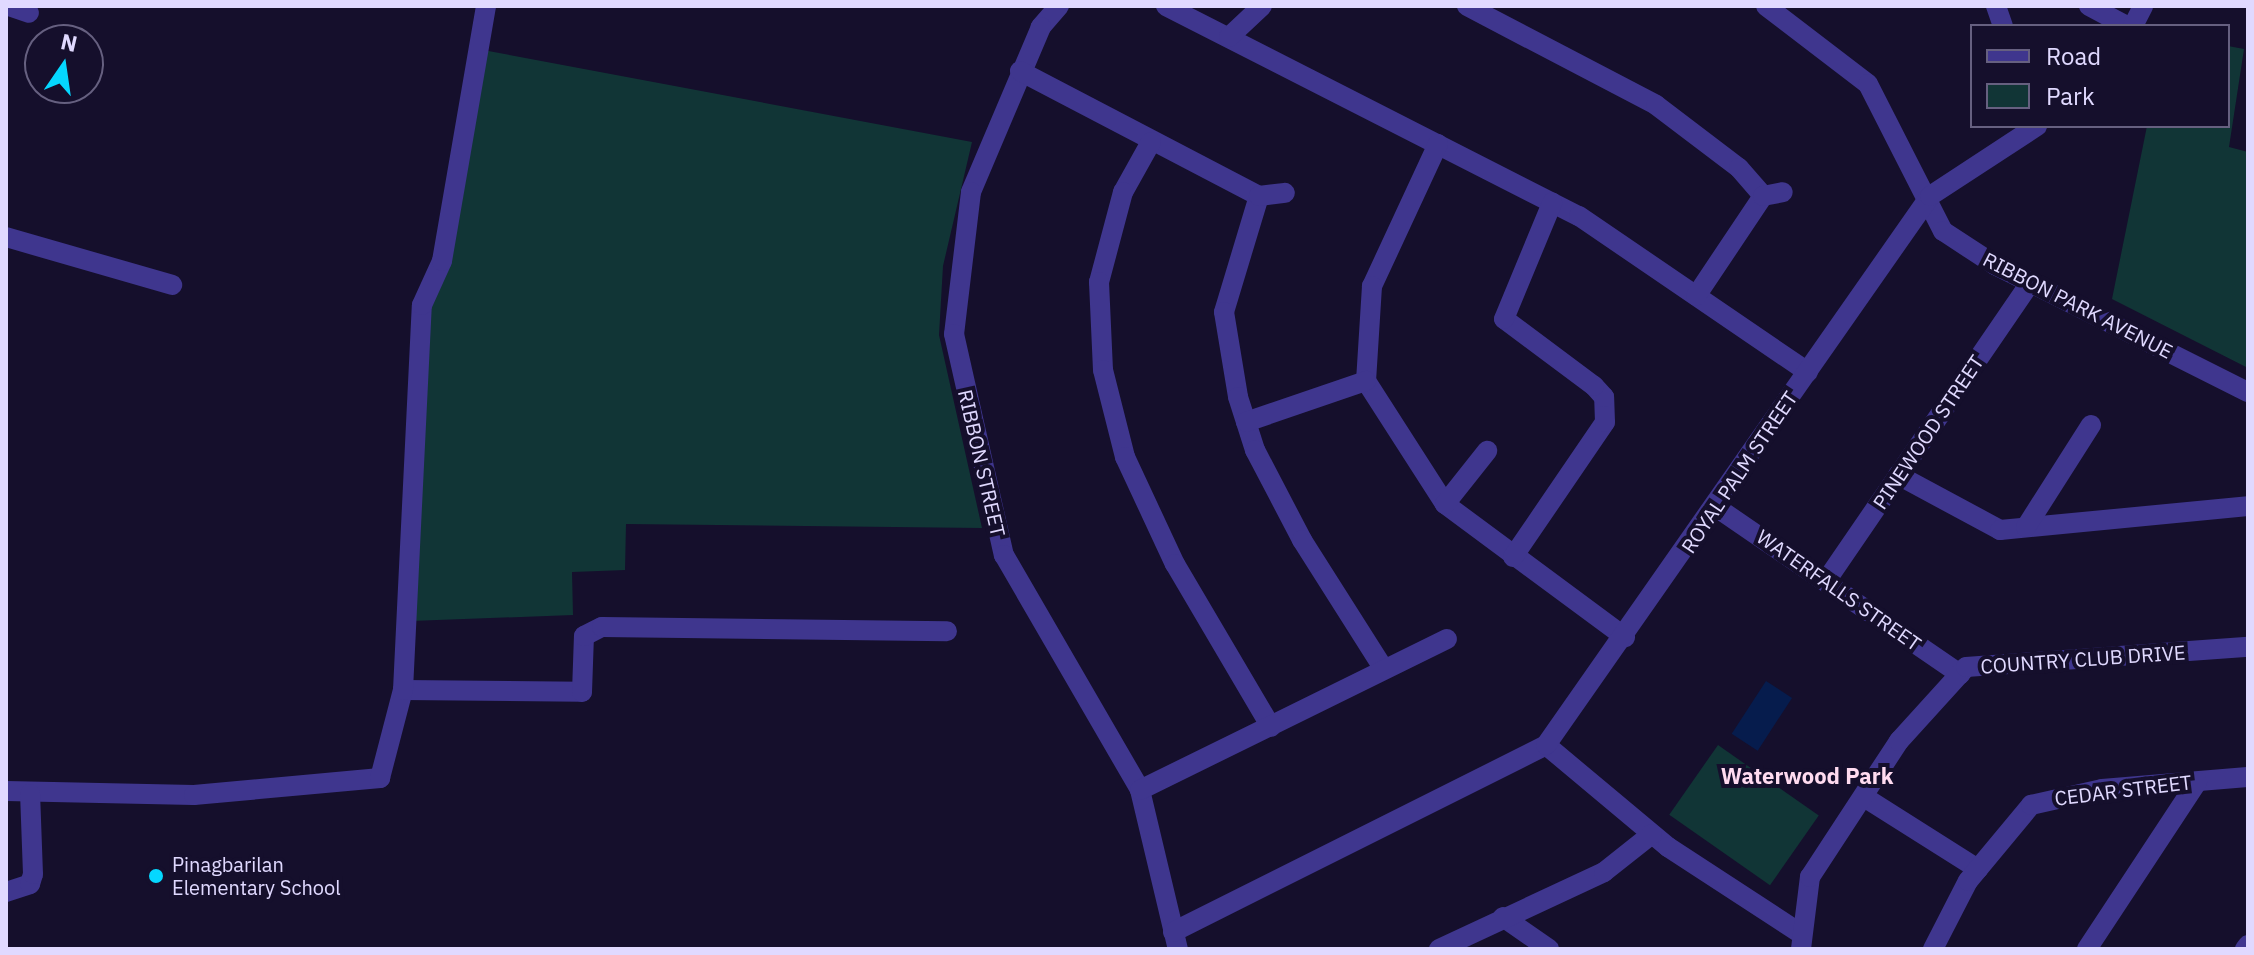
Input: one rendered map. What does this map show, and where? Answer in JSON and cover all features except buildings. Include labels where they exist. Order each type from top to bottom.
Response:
[{"type":"street","points":[[9,6],[29,13]]},
{"type":"street","points":[[6,791],[30,794],[194,795],[368,783],[380,778],[403,690],[422,305],[442,261],[486,6]]},
{"type":"street","name":"RIBBON STREET","points":[[1059,6],[1020,71],[971,192],[954,334],[1004,555],[1140,790],[1176,940]]},
{"type":"street","points":[[1166,6],[1552,203],[1808,372]]},
{"type":"street","points":[[1229,37],[1262,6]]},
{"type":"street","points":[[1467,6],[1504,14],[1656,105],[1773,194],[1696,296]]},
{"type":"street","name":"RIBBON PARK AVENUE","points":[[1766,6],[1868,84],[1930,196],[1943,231],[2030,283],[2248,392]]},
{"type":"street","points":[[2089,6],[2126,24]]},
{"type":"street","points":[[2131,24],[2143,6]]},
{"type":"street","points":[[1020,71],[1259,196],[1285,193]]},
{"type":"street","points":[[1930,196],[2034,128]]},
{"type":"street","points":[[1151,142],[1123,192],[1099,282],[1103,370],[1125,457],[1175,564],[1271,727]]},
{"type":"street","points":[[1438,144],[1372,286],[1366,381],[1445,504],[1625,637]]},
{"type":"street","points":[[1259,196],[1224,312],[1246,422],[1302,540],[1382,666]]},
{"type":"street","name":"ROYAL PALM STREET","points":[[1546,745],[1716,507],[1930,196]]},
{"type":"street","points":[[1513,557],[1605,422],[1605,405],[1594,386],[1494,321],[1552,203]]},
{"type":"street","points":[[6,237],[172,285]]},
{"type":"street","name":"PINEWOOD STREET","points":[[1826,581],[2030,283]]},
{"type":"street","points":[[1246,422],[1366,381]]},
{"type":"street","points":[[1605,405],[1626,399]]},
{"type":"street","points":[[2026,527],[2091,425]]},
{"type":"street","points":[[1445,504],[1487,451]]},
{"type":"street","points":[[1898,475],[2000,530],[2248,506]]},
{"type":"street","name":"WATERFALLS STREET","points":[[1716,507],[1960,674]]},
{"type":"street","points":[[1976,542],[1984,522]]},
{"type":"street","points":[[403,690],[582,692],[584,636],[602,627],[947,631]]},
{"type":"street","points":[[1140,790],[1271,727],[1382,666],[1447,639]]},
{"type":"street","name":"COUNTRY CLUB DRIVE","points":[[1800,941],[1810,877],[1899,741],[1966,667],[2248,647]]},
{"type":"street","points":[[1176,940],[1546,745],[1652,834],[1800,941]]},
{"type":"street","name":"CEDAR STREET","points":[[1933,949],[1978,869],[2031,805],[2086,791],[2248,777]]},
{"type":"street","points":[[2087,949],[2197,782]]},
{"type":"street","points":[[6,892],[30,884],[33,874],[30,794]]},
{"type":"street","points":[[1864,797],[1978,869]]},
{"type":"street","points":[[1439,949],[1604,872],[1652,834]]},
{"type":"street","points":[[1503,917],[1549,949]]},
{"type":"green space","points":[[2230,46],[2244,49],[2229,147],[2248,152],[2248,368],[2112,299],[2147,128],[2230,128]]},
{"type":"green space","points":[[483,50],[972,142],[943,266],[939,335],[982,528],[626,524],[625,570],[572,572],[573,615],[411,621],[423,346]]},
{"type":"green space","points":[[1718,745],[1819,816],[1770,885],[1669,815]]},
{"type":"water","points":[[1766,681],[1792,698],[1758,751],[1732,734]]},
{"type":"place","name":"Pinagbarilan Elementary School","points":[[156,876]]},
{"type":"district","name":"Waterwood Park","points":[[1807,776]]}]
